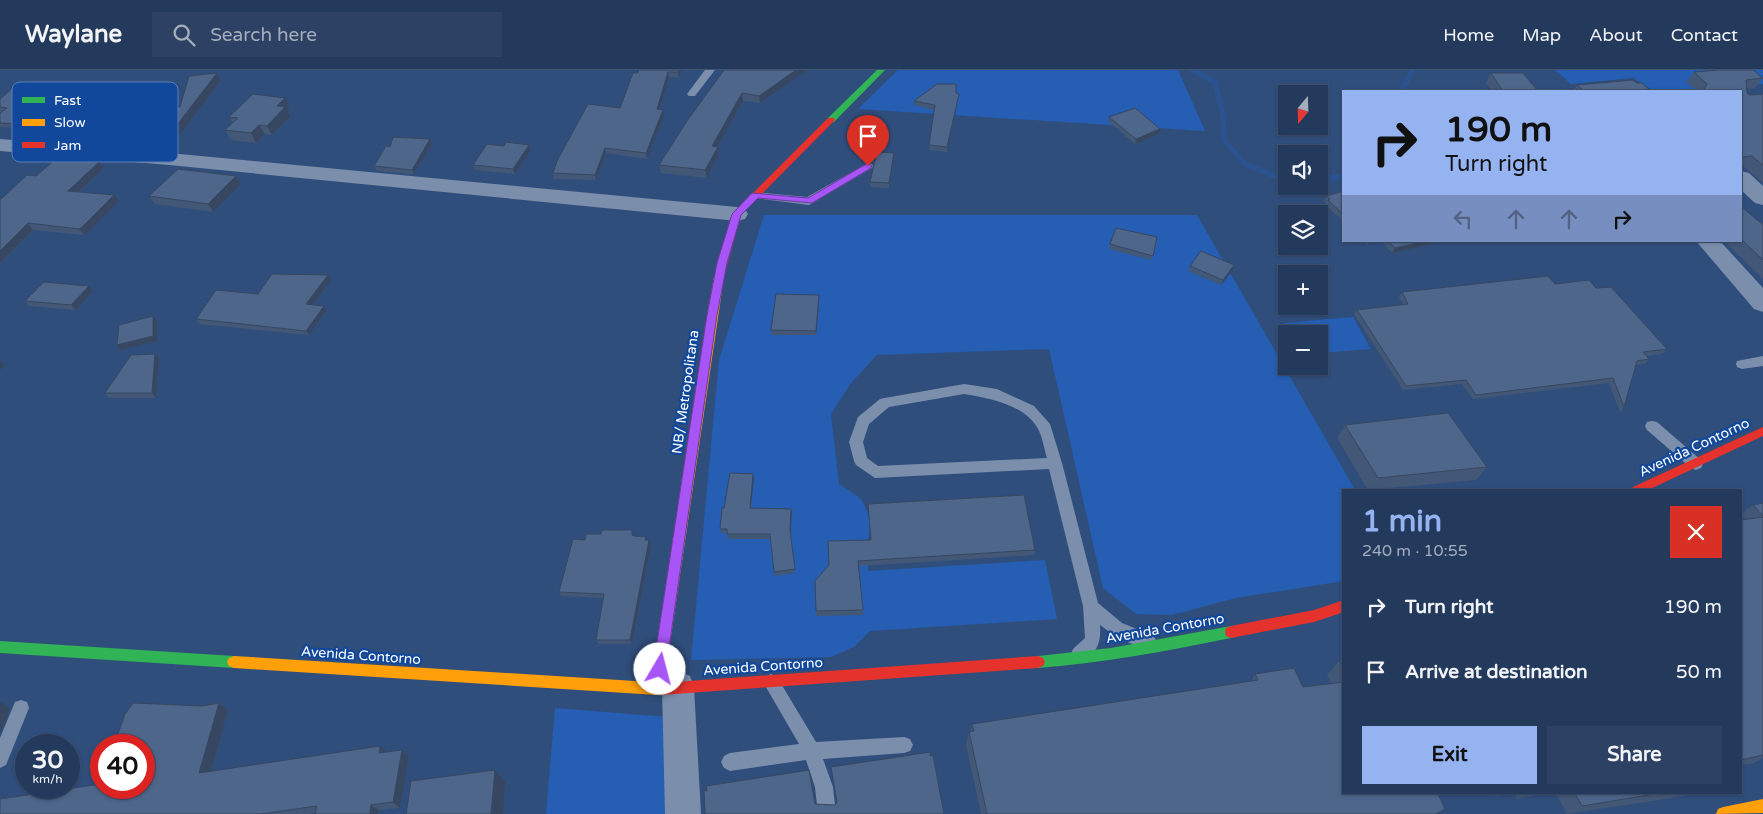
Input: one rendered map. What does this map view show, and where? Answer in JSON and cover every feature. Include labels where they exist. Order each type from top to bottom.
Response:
[{"type":"street","name":"NB/ Metropolitana","points":[[668,688],[712,315],[722,263],[737,214],[882,70]]},
{"type":"street","points":[[178,160],[737,214]]},
{"type":"street","points":[[1742,179],[1763,198]]},
{"type":"street","points":[[1708,242],[1763,304]]},
{"type":"street","name":"Avenida Contorno","points":[[1639,489],[1763,431]]},
{"type":"street","name":"Avenida Contorno","points":[[0,647],[668,688],[1068,660],[1166,644],[1314,616],[1342,607]]},
{"type":"street","points":[[668,688],[683,814]]},
{"type":"street","points":[[1723,814],[1763,806]]},
{"type":"lane","points":[[692,94],[710,70]]},
{"type":"lane","points":[[755,195],[809,201],[868,166]]},
{"type":"lane","points":[[1742,364],[1763,361]]},
{"type":"lane","points":[[1055,462],[876,472],[861,461],[856,442],[863,421],[886,403],[964,389],[992,393],[1029,410],[1045,428],[1055,462],[1091,606],[1093,640],[1085,650],[1068,660]]},
{"type":"lane","points":[[1652,426],[1696,464]]},
{"type":"lane","points":[[1091,606],[1101,618],[1133,637],[1166,644]]},
{"type":"lane","points":[[771,682],[812,751],[824,787],[827,814]]},
{"type":"lane","points":[[0,759],[21,708]]},
{"type":"lane","points":[[730,762],[812,751],[904,745]]},
{"type":"shaded area","points":[[898,70],[1178,70],[1205,131],[858,109]]},
{"type":"shaded area","points":[[1555,70],[1763,70],[1763,84],[1705,90],[1652,90],[1633,78],[1571,84]]},
{"type":"shaded area","points":[[764,215],[1197,215],[1278,356],[1278,375],[1289,375],[1354,489],[1342,489],[1342,581],[1236,598],[1172,615],[1136,614],[1103,588],[1049,349],[877,355],[851,383],[831,414],[839,484],[861,499],[871,519],[867,547],[868,571],[1045,560],[1057,619],[870,631],[854,647],[831,657],[691,660],[719,360]]},
{"type":"shaded area","points":[[1353,317],[1371,349],[1328,352],[1328,325],[1285,325],[1284,323]]},
{"type":"shaded area","points":[[555,708],[669,717],[671,814],[546,814]]},
{"type":"building","points":[[639,70],[679,70],[678,72],[668,72],[657,109],[663,110],[646,153],[605,148],[595,175],[553,173],[557,161],[588,104],[620,108],[633,73],[638,73]]},
{"type":"building","points":[[724,70],[796,70],[759,96],[742,93],[712,146],[718,147],[705,170],[659,165],[687,121]]},
{"type":"building","points":[[1753,70],[1763,78],[1746,80],[1747,93],[1749,95],[1763,94],[1763,165],[1752,156],[1742,157],[1742,90],[1704,90],[1707,84],[1694,72]]},
{"type":"building","points":[[217,73],[178,124],[178,107],[180,107],[189,76]]},
{"type":"building","points":[[1491,73],[1523,73],[1537,90],[1502,90]]},
{"type":"building","points":[[1633,80],[1637,83],[1642,83],[1650,90],[1583,90],[1577,85]]},
{"type":"building","points":[[937,84],[956,84],[956,93],[959,94],[947,147],[929,145],[935,105],[914,101]]},
{"type":"building","points":[[12,89],[12,124],[0,123],[0,113],[7,108],[0,107],[0,99]]},
{"type":"building","points":[[253,94],[285,98],[277,106],[285,107],[267,126],[259,125],[251,133],[225,130],[238,118],[229,117]]},
{"type":"building","points":[[1135,108],[1160,129],[1136,139],[1109,117]]},
{"type":"building","points":[[393,137],[430,139],[412,170],[374,166],[386,146],[390,147]]},
{"type":"building","points":[[506,142],[529,145],[513,169],[473,165],[487,144],[504,146]]},
{"type":"building","points":[[877,152],[894,153],[889,183],[870,182]]},
{"type":"building","points":[[52,162],[99,162],[68,191],[114,195],[79,229],[28,223],[0,251],[0,200],[27,175],[36,176]]},
{"type":"building","points":[[178,169],[236,176],[208,204],[149,196]]},
{"type":"building","points":[[1342,192],[1342,213],[1328,200],[1330,199],[1326,196]]},
{"type":"building","points":[[1742,207],[1763,224],[1763,260],[1742,240]]},
{"type":"building","points":[[1116,228],[1157,237],[1153,256],[1110,244]]},
{"type":"building","points":[[1389,242],[1421,242],[1395,248]]},
{"type":"building","points":[[1201,251],[1234,265],[1223,280],[1190,266]]},
{"type":"building","points":[[272,274],[328,275],[306,304],[324,306],[306,331],[196,319],[216,290],[258,294]]},
{"type":"building","points":[[1548,276],[1555,284],[1589,280],[1596,288],[1611,287],[1667,349],[1643,352],[1649,359],[1637,361],[1624,407],[1613,378],[1476,395],[1466,380],[1406,386],[1357,310],[1408,304],[1402,292]]},
{"type":"building","points":[[44,282],[89,286],[71,305],[25,301]]},
{"type":"building","points":[[776,294],[819,295],[816,331],[771,330]]},
{"type":"building","points":[[153,316],[153,336],[117,345],[119,325]]},
{"type":"building","points":[[155,354],[152,393],[105,393],[131,355]]},
{"type":"building","points":[[1448,413],[1487,467],[1378,478],[1345,425]]},
{"type":"building","points":[[730,473],[753,474],[750,508],[791,509],[790,530],[795,569],[774,572],[770,534],[727,534],[727,529],[720,529],[722,508],[724,508]]},
{"type":"building","points":[[1024,495],[1035,550],[858,561],[863,610],[816,611],[815,581],[829,565],[828,541],[871,540],[868,504]]},
{"type":"building","points":[[1763,503],[1763,516],[1753,505]]},
{"type":"building","points":[[1763,517],[1763,755],[1742,760],[1743,541],[1742,520]]},
{"type":"building","points":[[602,530],[632,530],[632,535],[646,537],[645,540],[649,540],[630,640],[596,640],[604,594],[559,592],[573,539],[585,540],[586,534],[601,534]]},
{"type":"building","points":[[1294,668],[1303,687],[1342,682],[1342,794],[1438,794],[1445,809],[1436,814],[987,814],[969,732],[974,731],[972,724],[1258,680],[1255,674]]},
{"type":"building","points":[[133,703],[202,706],[219,703],[199,773],[380,746],[379,753],[402,750],[393,802],[371,805],[370,814],[315,814],[317,806],[261,814],[0,814],[0,799],[15,797],[15,799],[80,799],[80,787],[90,786],[90,799],[155,799],[155,734],[118,734],[125,714]]},
{"type":"building","points":[[930,752],[930,756],[933,755],[944,814],[705,814],[704,791],[707,791],[706,786],[809,770],[815,804],[835,805],[837,803],[831,767]]},
{"type":"building","points":[[495,770],[491,814],[406,814],[411,781]]},
{"type":"building","points":[[1575,794],[1655,794],[1582,806]]},
{"type":"waterway","points":[[1193,70],[1215,82],[1223,115],[1224,140],[1244,163],[1278,178]]},
{"type":"waterway","points":[[1402,90],[1413,70]]},
{"type":"waterway","points":[[1328,179],[1342,176]]},
{"type":"traffic: fast","points":[[831,120],[881,70]]},
{"type":"traffic: fast","points":[[1038,662],[1111,654],[1231,632]]},
{"type":"traffic: fast","points":[[0,647],[234,662]]},
{"type":"traffic: slow","points":[[657,689],[719,277]]},
{"type":"traffic: slow","points":[[234,662],[661,689]]},
{"type":"traffic: slow","points":[[1723,814],[1763,806]]},
{"type":"traffic: jam","points":[[719,277],[737,214],[831,120]]},
{"type":"traffic: jam","points":[[1639,489],[1763,431]]},
{"type":"traffic: jam","points":[[1231,632],[1314,616],[1342,607]]},
{"type":"traffic: jam","points":[[661,689],[1038,662]]},
{"type":"route","points":[[660,669],[712,315],[722,263],[737,214],[755,195],[809,201],[868,166]]}]
